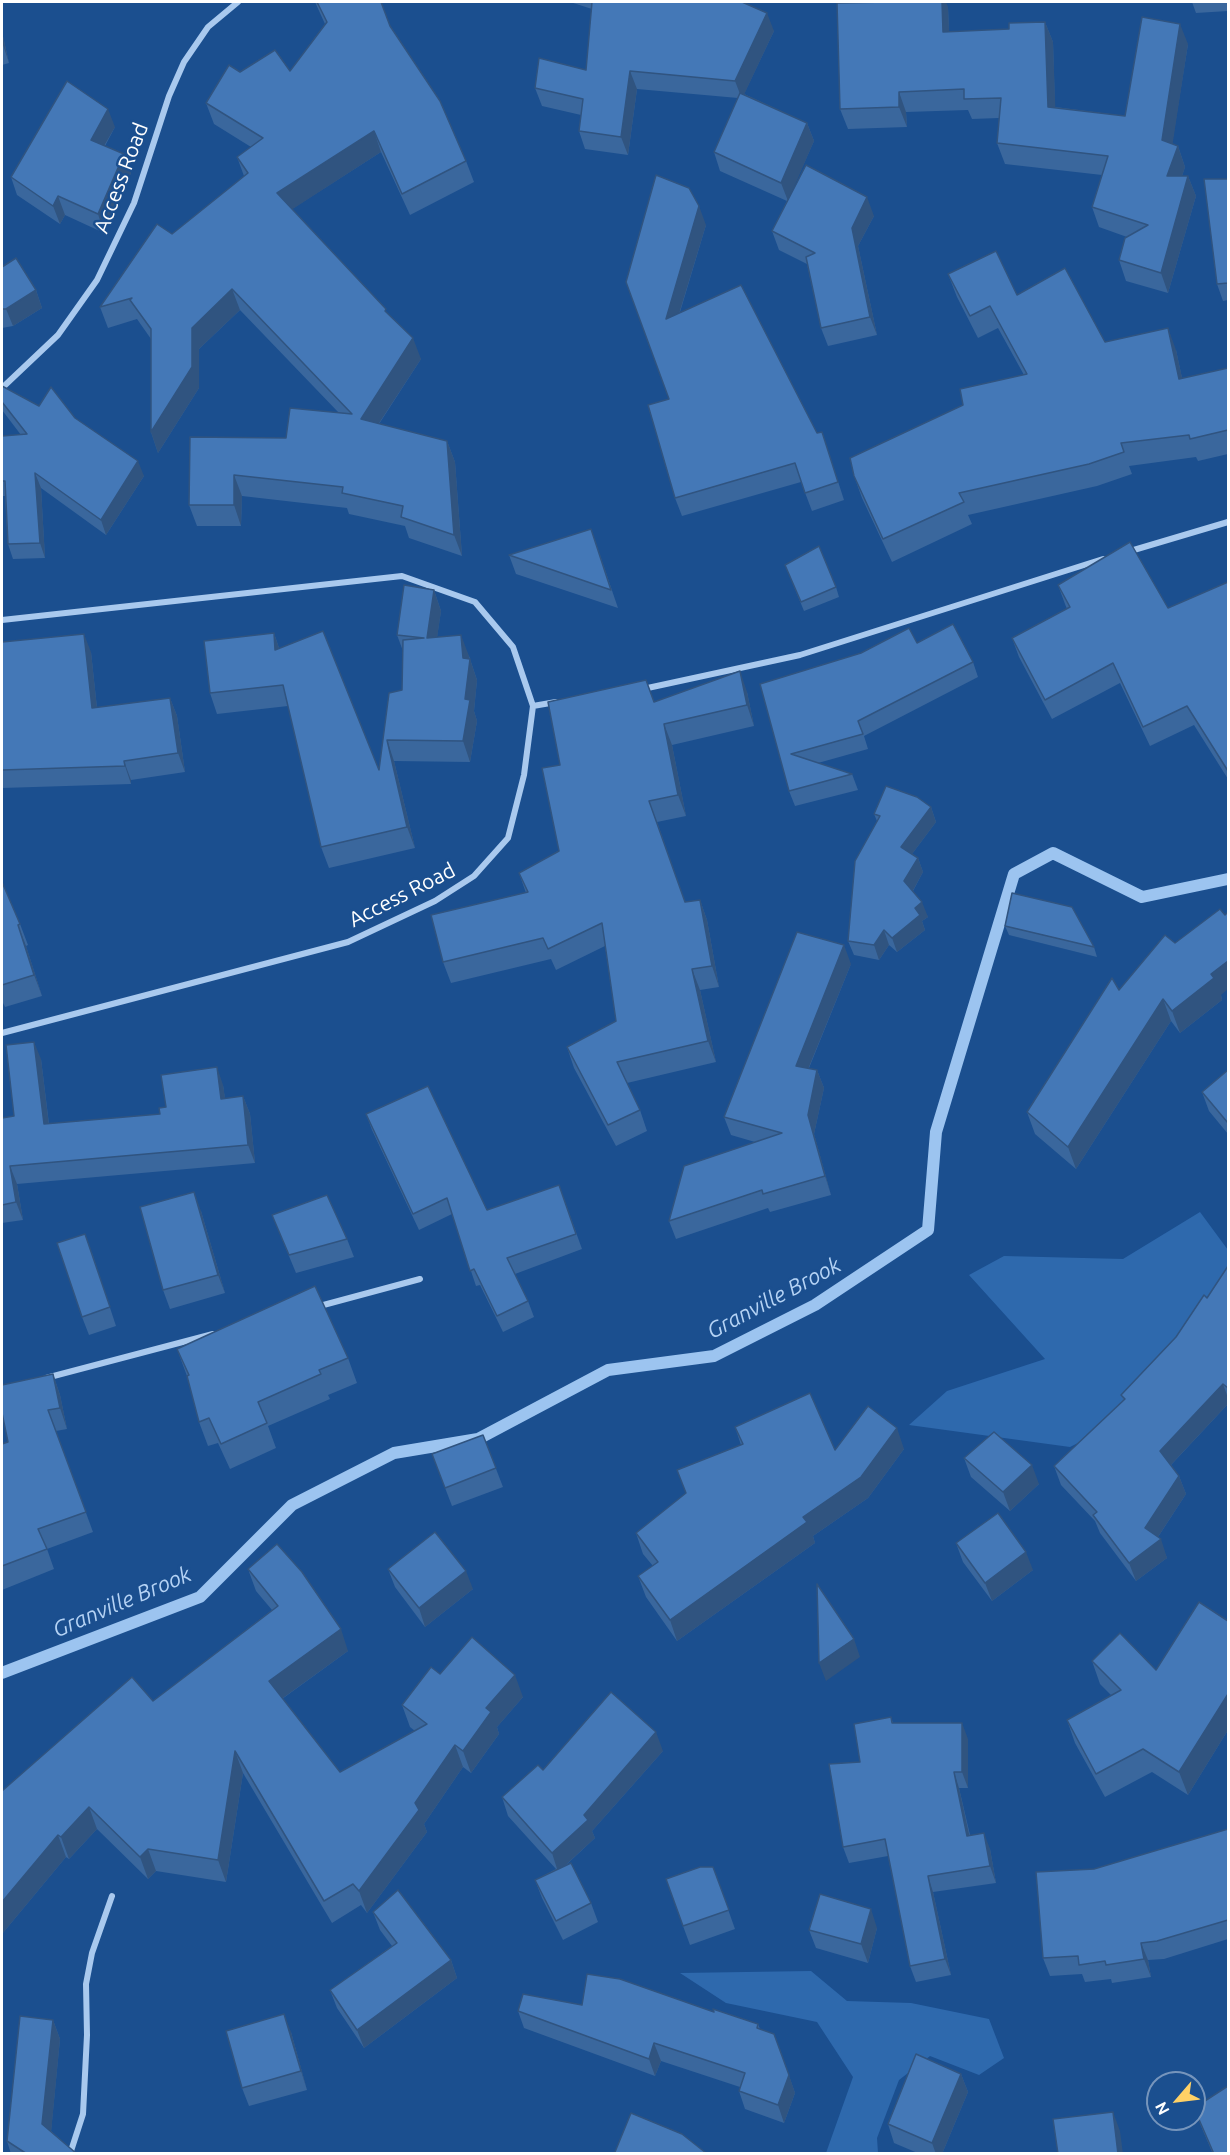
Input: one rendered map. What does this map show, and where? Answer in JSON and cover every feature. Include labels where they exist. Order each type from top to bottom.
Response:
[{"type":"street","name":"Access Road","points":[[2,388],[57,335],[97,280],[135,203],[170,96],[184,62],[208,27],[238,2]]},
{"type":"street","points":[[632,691],[801,655],[1228,522]]},
{"type":"street","name":"Access Road","points":[[2,620],[402,576],[475,602],[513,647],[533,706],[524,775],[508,838],[474,876],[435,901],[348,942],[2,1033]]},
{"type":"street","points":[[533,706],[566,701]]},
{"type":"street","points":[[306,1310],[420,1280]]},
{"type":"street","points":[[43,1378],[226,1330]]},
{"type":"street","points":[[70,2154],[82,2114],[87,2035],[86,1984],[92,1953],[112,1896]]},
{"type":"shaded area","points":[[1200,1212],[1228,1250],[1228,1278],[1142,1411],[1070,1447],[909,1425],[947,1391],[1045,1359],[969,1275],[1004,1256],[1123,1259]]},
{"type":"shaded area","points":[[811,1971],[847,2001],[911,2003],[989,2019],[1004,2058],[979,2075],[930,2056],[899,2080],[877,2138],[878,2153],[826,2153],[853,2077],[817,2022],[726,2003],[680,1973]]},
{"type":"building","points":[[317,2],[381,2],[390,26],[440,101],[466,161],[402,194],[374,131],[277,193],[386,309],[385,311],[413,338],[361,419],[447,441],[454,535],[401,517],[403,506],[342,493],[343,487],[234,475],[234,505],[189,505],[190,437],[286,438],[290,408],[352,414],[232,289],[192,328],[192,367],[151,432],[151,329],[130,300],[132,298],[100,307],[157,224],[172,234],[248,173],[237,157],[263,138],[206,103],[229,65],[240,72],[275,50],[290,71],[327,22]]},
{"type":"building","points":[[592,2],[742,2],[767,13],[735,81],[630,71],[621,137],[579,131],[583,99],[535,88],[539,58],[586,70]]},
{"type":"building","points":[[942,2],[943,32],[1009,29],[1009,23],[1045,22],[1048,107],[1125,116],[1142,17],[1180,24],[1162,140],[1178,146],[1167,176],[1188,176],[1161,273],[1119,260],[1125,238],[1148,225],[1092,207],[1108,156],[997,143],[1001,98],[964,99],[964,89],[899,92],[899,107],[840,109],[837,3]]},
{"type":"building","points":[[67,81],[108,109],[91,140],[124,154],[98,214],[58,196],[53,206],[11,177]]},
{"type":"building","points":[[740,93],[807,123],[781,183],[714,152]]},
{"type":"building","points":[[806,165],[867,197],[852,228],[870,317],[821,328],[806,257],[815,253],[772,231]]},
{"type":"building","points":[[656,175],[689,188],[699,206],[666,319],[741,285],[817,433],[822,432],[838,482],[805,493],[795,463],[675,498],[648,405],[669,399],[626,282]]},
{"type":"building","points":[[1204,179],[1228,179],[1228,283],[1217,284]]},
{"type":"building","points":[[996,251],[1017,295],[1065,268],[1105,342],[1168,328],[1179,379],[1228,368],[1228,430],[1190,439],[1189,435],[1121,443],[1124,452],[1089,464],[959,493],[964,502],[883,539],[854,476],[850,458],[963,405],[960,389],[1027,374],[990,306],[970,316],[948,274]]},
{"type":"building","points":[[16,258],[36,290],[6,309],[2,309],[2,267]]},
{"type":"building","points":[[2,386],[39,406],[51,387],[75,418],[138,461],[101,520],[35,473],[40,543],[8,544],[5,481],[2,481],[2,436],[27,434],[2,402]]},
{"type":"building","points":[[591,529],[611,590],[509,555]]},
{"type":"building","points":[[1130,542],[1168,608],[1228,582],[1228,771],[1187,706],[1143,727],[1113,663],[1045,700],[1012,638],[1070,607],[1058,585]]},
{"type":"building","points":[[819,546],[836,587],[801,602],[785,565]]},
{"type":"building","points":[[404,585],[434,590],[427,638],[461,635],[463,658],[470,659],[465,699],[470,700],[463,741],[387,740],[407,827],[321,847],[283,685],[210,693],[204,641],[274,633],[275,650],[323,631],[379,770],[389,693],[402,690],[403,640],[424,638],[397,635]]},
{"type":"building","points":[[953,624],[973,662],[858,721],[863,734],[791,754],[852,774],[789,791],[760,684],[861,653],[909,628],[917,643]]},
{"type":"building","points":[[84,634],[92,708],[170,698],[178,753],[124,761],[125,766],[2,770],[2,642]]},
{"type":"building","points":[[740,671],[747,705],[664,724],[678,795],[649,801],[685,902],[700,900],[712,966],[692,969],[708,1041],[617,1062],[640,1110],[608,1125],[567,1047],[616,1021],[602,923],[548,949],[543,938],[443,962],[431,915],[528,892],[519,873],[559,851],[542,768],[560,765],[548,702],[646,680],[654,702]]},
{"type":"building","points":[[886,786],[917,797],[931,807],[901,847],[918,858],[904,881],[922,902],[915,908],[920,915],[892,938],[884,930],[874,945],[848,941],[855,861],[880,816],[874,814]]},
{"type":"building","points":[[2,882],[20,924],[18,925],[34,975],[2,985]]},
{"type":"building","points":[[1012,893],[1072,907],[1094,947],[1005,926]]},
{"type":"building","points":[[1220,909],[1225,915],[1228,912],[1228,961],[1211,974],[1214,978],[1172,1011],[1163,999],[1068,1147],[1027,1112],[1112,978],[1119,990],[1165,935],[1175,943]]},
{"type":"building","points":[[797,932],[844,945],[796,1066],[817,1070],[808,1115],[825,1176],[763,1194],[762,1190],[669,1221],[684,1166],[782,1133],[724,1117]]},
{"type":"building","points":[[34,1042],[44,1124],[160,1114],[159,1108],[166,1107],[161,1075],[217,1067],[221,1099],[243,1096],[248,1145],[10,1166],[16,1202],[2,1205],[2,1118],[14,1116],[6,1045]]},
{"type":"building","points":[[1228,1070],[1228,1123],[1202,1092]]},
{"type":"building","points":[[428,1086],[487,1210],[559,1185],[576,1234],[507,1258],[528,1301],[497,1316],[474,1269],[470,1271],[447,1198],[413,1214],[366,1114]]},
{"type":"building","points":[[194,1192],[218,1275],[163,1290],[140,1207]]},
{"type":"building","points":[[327,1195],[347,1239],[289,1255],[272,1215]]},
{"type":"building","points":[[85,1234],[110,1307],[82,1317],[57,1243]]},
{"type":"building","points":[[1228,1266],[1228,1388],[1223,1384],[1160,1451],[1179,1476],[1145,1528],[1161,1539],[1129,1563],[1093,1515],[1097,1512],[1054,1466],[1125,1399],[1121,1395],[1176,1337],[1204,1295],[1207,1298]]},
{"type":"building","points":[[315,1286],[348,1358],[319,1370],[321,1374],[258,1402],[267,1423],[221,1444],[209,1418],[199,1422],[187,1376],[189,1375],[177,1349]]},
{"type":"building","points":[[53,1374],[60,1408],[48,1410],[86,1512],[38,1529],[47,1549],[2,1566],[2,1444],[8,1442],[2,1413],[2,1385]]},
{"type":"building","points":[[810,1393],[835,1450],[868,1406],[897,1428],[861,1477],[803,1517],[807,1522],[670,1620],[638,1576],[658,1562],[636,1533],[686,1493],[677,1470],[743,1444],[735,1427]]},
{"type":"building","points":[[994,1432],[1032,1465],[1003,1492],[964,1458]]},
{"type":"building","points":[[483,1435],[496,1468],[445,1488],[432,1454]]},
{"type":"building","points":[[998,1513],[1026,1552],[985,1583],[956,1543]]},
{"type":"building","points":[[435,1532],[466,1571],[419,1608],[388,1569]]},
{"type":"building","points":[[277,1544],[302,1572],[341,1629],[269,1681],[340,1772],[427,1724],[402,1705],[431,1667],[440,1674],[472,1637],[515,1675],[486,1708],[491,1712],[463,1751],[455,1745],[415,1803],[419,1810],[359,1891],[353,1884],[324,1901],[235,1751],[218,1860],[148,1849],[140,1857],[89,1807],[61,1837],[58,1835],[2,1902],[2,1791],[132,1677],[153,1701],[278,1606],[248,1569]]},
{"type":"building","points":[[817,1584],[854,1639],[819,1663]]},
{"type":"building","points":[[1199,1602],[1228,1621],[1228,1694],[1179,1772],[1143,1749],[1096,1774],[1067,1720],[1121,1690],[1092,1661],[1120,1633],[1156,1670]]},
{"type":"building","points":[[611,1692],[656,1732],[584,1815],[588,1820],[552,1853],[502,1797],[538,1765],[543,1770]]},
{"type":"building","points":[[891,1717],[892,1723],[962,1723],[962,1772],[954,1772],[967,1836],[984,1833],[990,1866],[928,1876],[945,1959],[910,1966],[885,1839],[843,1847],[829,1764],[860,1762],[854,1724]]},
{"type":"building","points":[[1228,1829],[1228,1920],[1157,1941],[1141,1943],[1144,1959],[1106,1965],[1105,1961],[1079,1965],[1078,1956],[1043,1958],[1036,1872],[1094,1869]]},
{"type":"building","points":[[571,1863],[591,1903],[556,1921],[535,1880]]},
{"type":"building","points":[[700,1867],[713,1867],[729,1910],[683,1926],[666,1879]]},
{"type":"building","points":[[398,1890],[451,1960],[357,2030],[330,1990],[397,1943],[373,1912]]},
{"type":"building","points":[[820,1894],[871,1909],[861,1944],[809,1930]]},
{"type":"building","points":[[587,1974],[620,1979],[714,2012],[713,2009],[758,2024],[757,2028],[774,2034],[789,2075],[778,2105],[739,2091],[745,2073],[654,2043],[649,2059],[518,2011],[523,1994],[582,2005]]},
{"type":"building","points":[[284,2014],[301,2071],[242,2088],[226,2031]]},
{"type":"building","points":[[20,2016],[53,2020],[42,2124],[77,2154],[27,2154],[7,2141]]},
{"type":"building","points":[[916,2054],[961,2074],[932,2143],[888,2124]]},
{"type":"building","points":[[1228,2086],[1228,2154],[1214,2154],[1204,2131],[1206,2131],[1206,2100]]},
{"type":"building","points":[[1113,2112],[1118,2154],[1058,2154],[1053,2119]]},
{"type":"building","points":[[631,2113],[682,2134],[706,2153],[618,2154],[615,2152]]},
{"type":"waterway","name":"Granville Brook","points":[[2,1673],[200,1597],[292,1505],[394,1453],[478,1439],[608,1370],[714,1356],[815,1305],[928,1230],[936,1132],[1014,874],[1053,853],[1142,897],[1228,879]]}]
